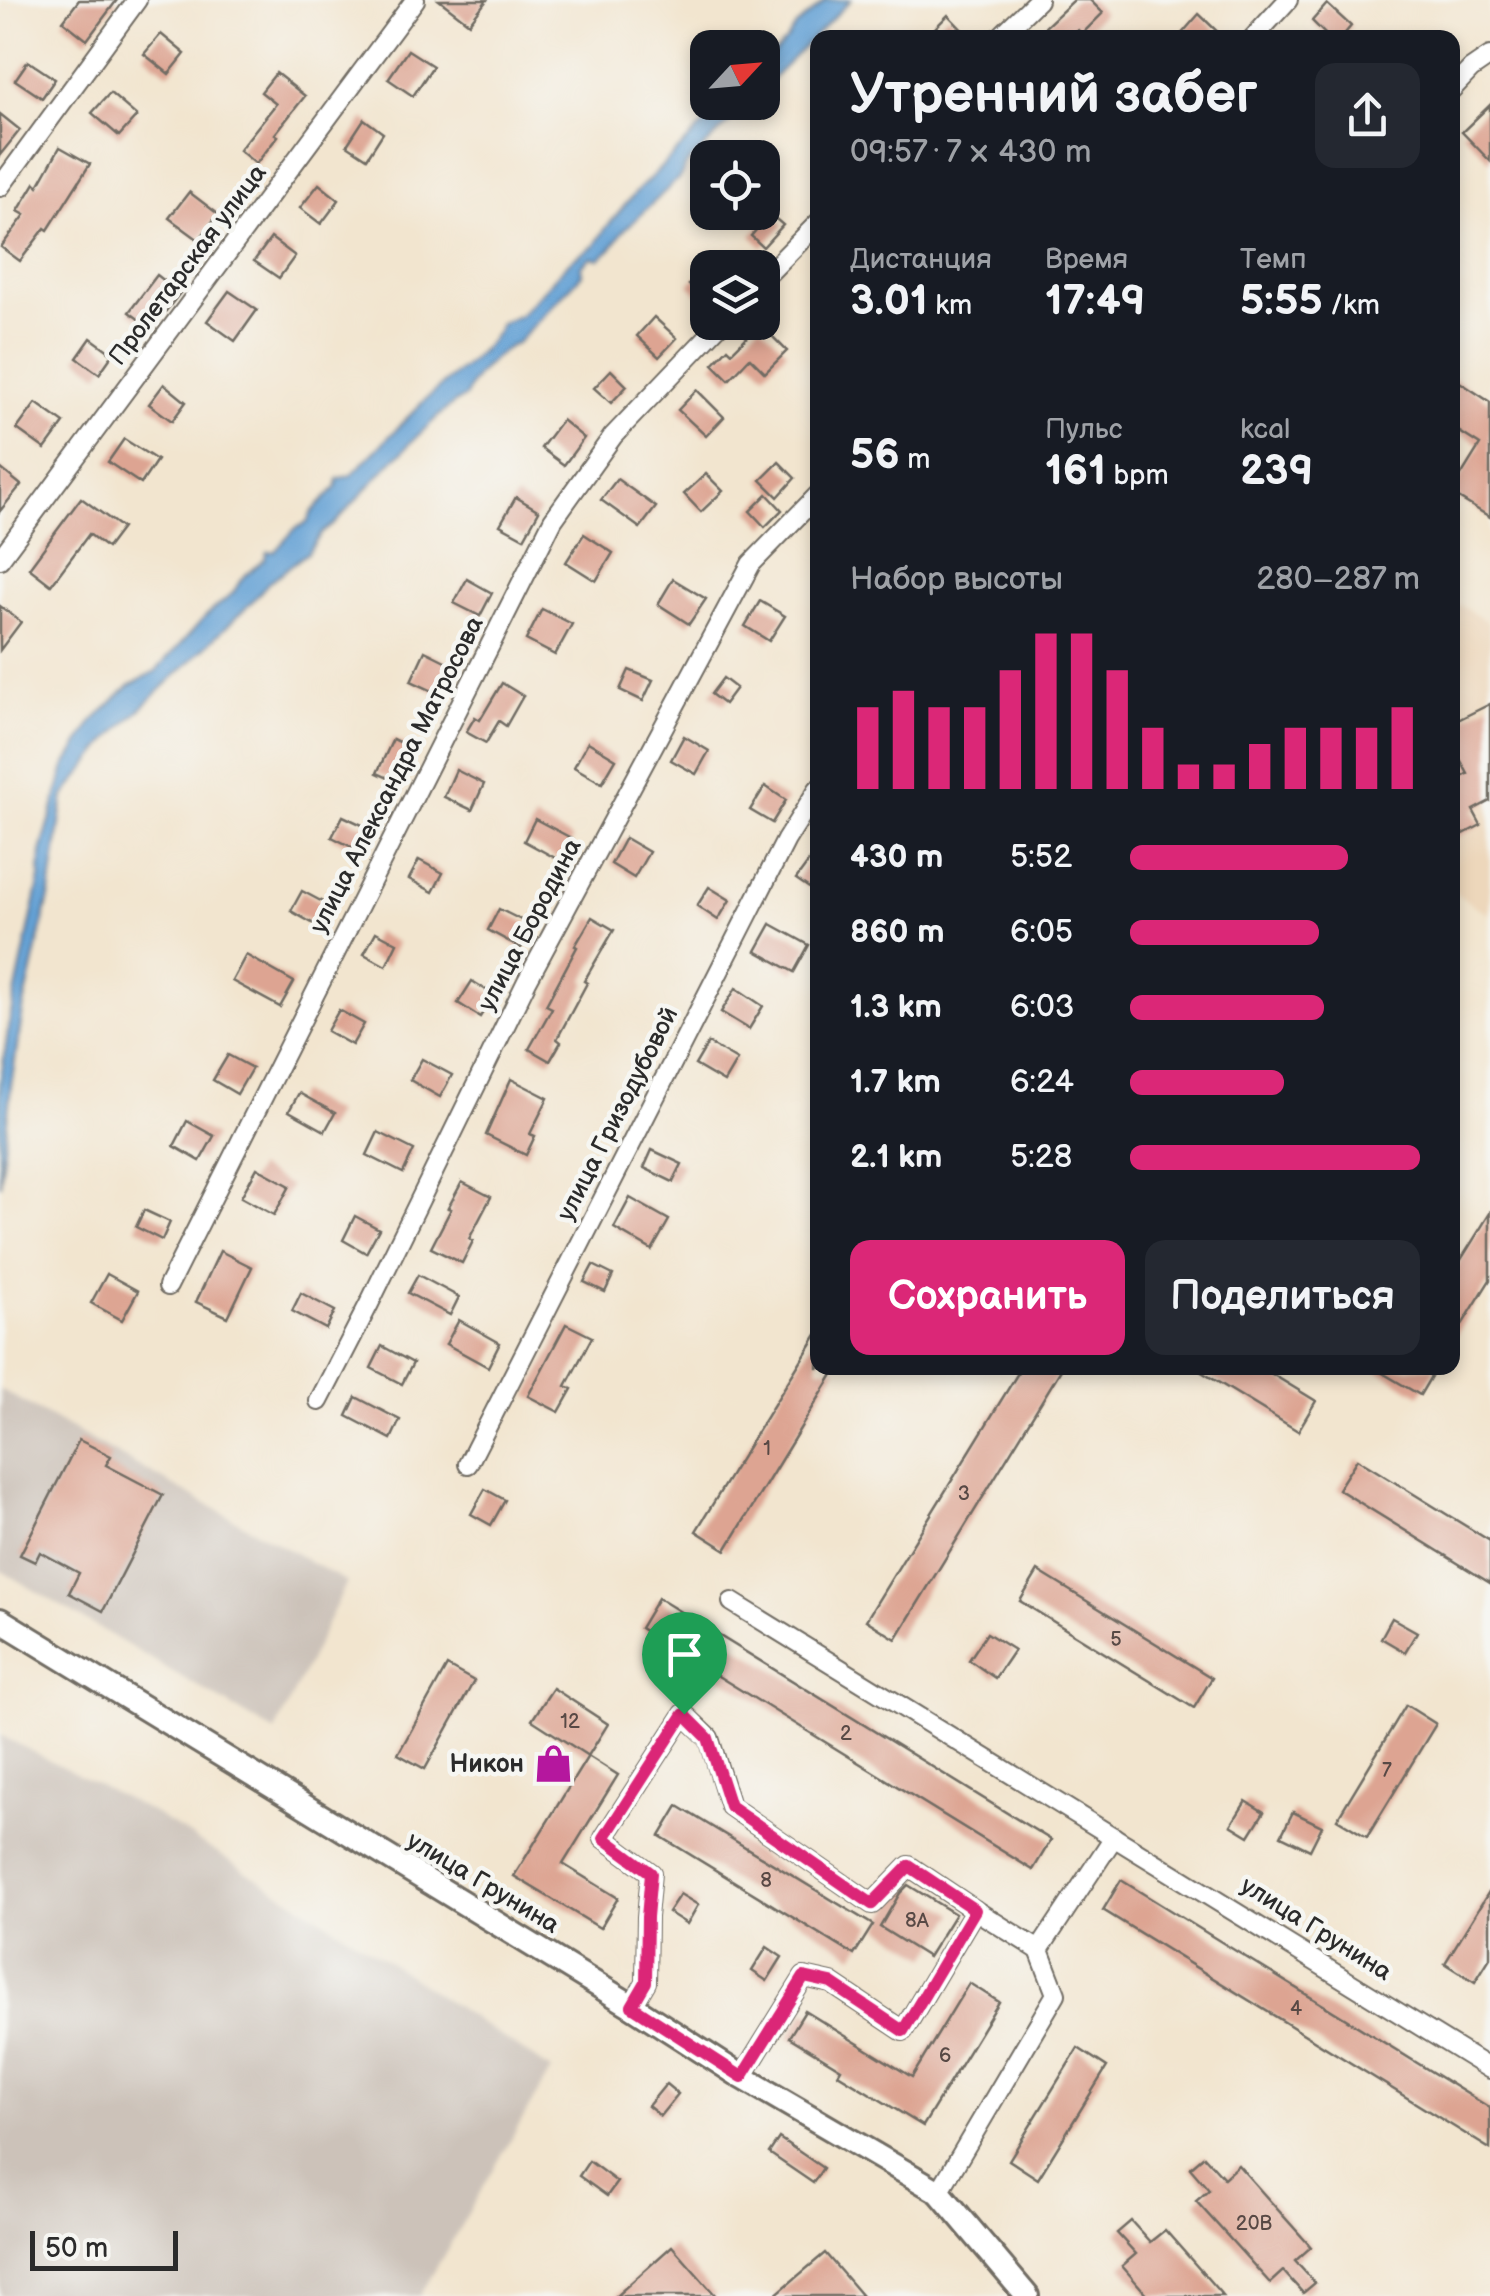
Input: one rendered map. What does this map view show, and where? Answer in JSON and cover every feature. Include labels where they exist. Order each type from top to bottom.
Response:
[{"type":"street","points":[[0,187],[138,0]]},
{"type":"street","name":"Пролетарская улица","points":[[0,559],[415,0]]},
{"type":"street","points":[[1008,30],[1038,0]]},
{"type":"street","points":[[1260,30],[1288,0]]},
{"type":"street","points":[[1460,81],[1490,56]]},
{"type":"street","points":[[780,262],[810,231]]},
{"type":"street","name":"улица Александра Матросова","points":[[168,1286],[554,520],[613,436],[705,340]]},
{"type":"street","name":"улица Бородина","points":[[320,1400],[527,981],[751,564],[810,503]]},
{"type":"street","name":"улица Гризодубовой","points":[[468,1464],[786,840],[810,802]]},
{"type":"street","name":"улица Грунина","points":[[732,1602],[1490,2068]]},
{"type":"street","name":"улица Грунина","points":[[0,1620],[742,2077],[939,2192],[1028,2296]]},
{"type":"street","points":[[632,2006],[646,1982],[651,1873],[604,1838],[684,1714],[708,1738],[730,1806],[872,1904],[909,1866],[1039,1950],[1056,1994],[939,2192]]},
{"type":"street","points":[[1039,1950],[1114,1837]]},
{"type":"street","points":[[742,2077],[804,1977],[831,1983],[903,2031],[975,1910]]},
{"type":"shaded area","points":[[1460,605],[1490,624],[1490,915],[1460,896]]},
{"type":"shaded area","points":[[0,1389],[347,1582],[275,1732],[0,1570]]},
{"type":"shaded area","points":[[0,1735],[155,1814],[362,1944],[551,2070],[420,2296],[0,2296]]},
{"type":"water","points":[[826,0],[851,0],[821,30],[810,30],[810,41],[780,71],[780,47],[796,26]]},
{"type":"water","points":[[709,120],[732,120],[711,140],[690,140],[690,161],[680,177],[624,230],[611,249],[581,266],[582,274],[518,342],[487,365],[466,396],[411,442],[307,553],[269,582],[108,740],[64,796],[50,893],[23,1010],[0,1185],[0,1084],[40,878],[41,852],[65,767],[93,721],[129,686],[156,671],[206,616],[233,593],[242,578],[265,559],[267,552],[275,551],[296,528],[307,523],[312,512],[336,488],[338,479],[351,475],[423,402],[478,354],[500,324],[519,316],[571,260],[595,245],[636,192]]},
{"type":"building","points":[[79,0],[117,0],[87,40],[63,21]]},
{"type":"building","points":[[439,0],[487,0],[469,23]]},
{"type":"building","points":[[1074,0],[1090,0],[1103,13],[1086,30],[1044,28]]},
{"type":"building","points":[[1327,4],[1351,26],[1348,30],[1321,30],[1312,21]]},
{"type":"building","points":[[1199,14],[1216,30],[1185,30]]},
{"type":"building","points":[[948,15],[962,30],[933,30]]},
{"type":"building","points":[[161,34],[185,54],[169,74],[144,54]]},
{"type":"building","points":[[408,50],[433,66],[413,96],[388,79]]},
{"type":"building","points":[[28,61],[55,79],[42,98],[15,80]]},
{"type":"building","points":[[276,73],[305,96],[256,164],[239,150],[276,104],[261,92]]},
{"type":"building","points":[[110,93],[137,116],[119,136],[92,113]]},
{"type":"building","points":[[1490,105],[1490,161],[1462,132]]},
{"type":"building","points":[[0,114],[20,130],[0,155]]},
{"type":"building","points":[[364,119],[383,133],[367,158],[347,145]]},
{"type":"building","points":[[60,147],[90,164],[48,230],[45,228],[20,261],[1,247],[25,215],[18,211],[35,183],[38,186]]},
{"type":"building","points":[[319,184],[339,200],[321,224],[300,208]]},
{"type":"building","points":[[189,192],[218,214],[199,240],[169,218]]},
{"type":"building","points":[[756,230],[778,230],[763,247],[751,236]]},
{"type":"building","points":[[271,238],[295,256],[279,278],[254,261]]},
{"type":"building","points":[[157,275],[180,293],[152,329],[129,312]]},
{"type":"building","points":[[229,291],[257,310],[235,341],[207,321]]},
{"type":"building","points":[[654,317],[677,338],[659,357],[637,336]]},
{"type":"building","points":[[91,338],[113,354],[99,374],[77,358]]},
{"type":"building","points":[[744,340],[776,340],[787,351],[765,373],[750,358],[729,380],[713,364],[728,348],[732,352]]},
{"type":"building","points":[[611,370],[627,386],[611,403],[594,388]]},
{"type":"building","points":[[1460,382],[1490,402],[1490,517],[1460,499],[1460,477],[1480,445],[1460,432]]},
{"type":"building","points":[[164,384],[186,402],[172,421],[149,404]]},
{"type":"building","points":[[697,390],[724,417],[706,436],[678,410]]},
{"type":"building","points":[[36,403],[64,423],[45,449],[17,429]]},
{"type":"building","points":[[562,420],[584,438],[564,465],[541,448]]},
{"type":"building","points":[[124,439],[157,460],[141,484],[108,462]]},
{"type":"building","points":[[779,462],[795,478],[778,497],[761,480]]},
{"type":"building","points":[[0,468],[21,485],[0,511]]},
{"type":"building","points":[[706,474],[723,491],[701,512],[684,494]]},
{"type":"building","points":[[617,479],[656,507],[640,528],[601,500]]},
{"type":"building","points":[[767,494],[782,510],[765,527],[750,511]]},
{"type":"building","points":[[516,497],[539,511],[524,538],[500,525]]},
{"type":"building","points":[[81,498],[122,528],[107,548],[89,534],[51,585],[29,568]]},
{"type":"building","points":[[584,534],[613,553],[596,581],[566,562]]},
{"type":"building","points":[[467,579],[492,593],[480,616],[454,603]]},
{"type":"building","points":[[673,579],[706,599],[689,624],[658,604]]},
{"type":"building","points":[[760,601],[785,616],[769,641],[745,626]]},
{"type":"building","points":[[0,606],[21,622],[0,650]]},
{"type":"building","points":[[542,609],[572,624],[555,655],[526,640]]},
{"type":"building","points":[[425,651],[453,665],[439,694],[411,681]]},
{"type":"building","points":[[629,670],[653,680],[643,701],[620,690]]},
{"type":"building","points":[[723,678],[736,688],[724,704],[711,694]]},
{"type":"building","points":[[502,683],[523,696],[506,726],[499,721],[486,743],[466,732],[475,717],[480,720]]},
{"type":"building","points":[[1490,704],[1490,801],[1473,810],[1481,825],[1460,836],[1460,778],[1468,774],[1460,759],[1460,719]]},
{"type":"building","points":[[684,736],[709,751],[696,774],[671,760]]},
{"type":"building","points":[[393,739],[413,749],[397,782],[377,773]]},
{"type":"building","points":[[588,742],[616,759],[602,783],[574,767]]},
{"type":"building","points":[[456,770],[484,784],[472,810],[444,797]]},
{"type":"building","points":[[765,786],[786,800],[772,823],[750,810]]},
{"type":"building","points":[[343,816],[371,829],[360,851],[332,837]]},
{"type":"building","points":[[535,819],[573,839],[561,861],[524,841]]},
{"type":"building","points":[[625,838],[649,852],[634,878],[611,864]]},
{"type":"building","points":[[419,860],[443,873],[433,892],[409,879]]},
{"type":"building","points":[[810,860],[810,889],[796,879]]},
{"type":"building","points":[[709,887],[730,900],[718,920],[697,906]]},
{"type":"building","points":[[302,891],[332,907],[321,928],[291,911]]},
{"type":"building","points":[[499,909],[533,926],[521,948],[488,930]]},
{"type":"building","points":[[592,917],[614,930],[584,981],[587,983],[557,1039],[561,1042],[550,1061],[529,1049],[552,1008],[546,1005]]},
{"type":"building","points":[[771,924],[809,945],[794,972],[756,951]]},
{"type":"building","points":[[376,932],[397,943],[386,966],[364,954]]},
{"type":"building","points":[[246,955],[294,982],[280,1007],[232,981]]},
{"type":"building","points":[[472,981],[494,995],[480,1017],[458,1003]]},
{"type":"building","points":[[736,988],[763,1006],[749,1029],[721,1012]]},
{"type":"building","points":[[339,1010],[364,1024],[352,1045],[327,1031]]},
{"type":"building","points":[[708,1043],[737,1060],[724,1082],[695,1065]]},
{"type":"building","points":[[228,1055],[252,1068],[237,1094],[213,1080]]},
{"type":"building","points":[[422,1059],[452,1075],[440,1097],[410,1080]]},
{"type":"building","points":[[511,1079],[548,1098],[530,1134],[535,1136],[526,1155],[486,1135]]},
{"type":"building","points":[[299,1093],[335,1113],[325,1131],[289,1111]]},
{"type":"building","points":[[187,1121],[214,1136],[200,1161],[174,1146]]},
{"type":"building","points":[[378,1132],[414,1150],[403,1173],[367,1155]]},
{"type":"building","points":[[652,1150],[682,1164],[673,1182],[644,1168]]},
{"type":"building","points":[[257,1168],[290,1186],[274,1215],[241,1197]]},
{"type":"building","points":[[462,1182],[491,1197],[469,1239],[473,1241],[462,1263],[431,1248]]},
{"type":"building","points":[[630,1198],[669,1220],[652,1250],[614,1228]]},
{"type":"building","points":[[144,1210],[170,1222],[162,1240],[136,1227]]},
{"type":"building","points":[[1490,1213],[1490,1280],[1460,1328],[1460,1261]]},
{"type":"building","points":[[355,1216],[379,1229],[366,1253],[343,1240]]},
{"type":"building","points":[[220,1251],[252,1267],[228,1317],[196,1302]]},
{"type":"building","points":[[593,1265],[613,1275],[605,1292],[584,1282]]},
{"type":"building","points":[[107,1274],[138,1291],[122,1320],[91,1303]]},
{"type":"building","points":[[418,1275],[459,1297],[450,1315],[408,1293]]},
{"type":"building","points":[[301,1293],[335,1311],[326,1329],[292,1311]]},
{"type":"building","points":[[459,1320],[500,1343],[488,1367],[446,1344]]},
{"type":"building","points":[[566,1324],[592,1337],[566,1386],[572,1389],[559,1412],[528,1396]]},
{"type":"building","points":[[382,1346],[413,1363],[402,1384],[371,1368]]},
{"type":"building","points":[[810,1346],[810,1375],[833,1375],[726,1550],[696,1531]]},
{"type":"building","points":[[1017,1375],[1058,1375],[896,1639],[866,1620]]},
{"type":"building","points":[[1206,1375],[1273,1375],[1316,1401],[1298,1431]]},
{"type":"building","points":[[1386,1375],[1432,1375],[1420,1395]]},
{"type":"building","points":[[356,1397],[400,1420],[391,1439],[347,1416]]},
{"type":"building","points":[[79,1440],[111,1456],[106,1465],[163,1495],[103,1611],[69,1593],[79,1573],[40,1552],[35,1562],[20,1555]]},
{"type":"building","points":[[1357,1459],[1490,1541],[1490,1583],[1338,1489]]},
{"type":"building","points":[[485,1489],[505,1500],[491,1525],[471,1514]]},
{"type":"building","points":[[1038,1571],[1212,1678],[1194,1708],[1020,1601]]},
{"type":"building","points":[[658,1598],[1051,1840],[1033,1870],[640,1628]]},
{"type":"building","points":[[1392,1618],[1417,1632],[1405,1652],[1381,1638]]},
{"type":"building","points":[[987,1633],[1014,1650],[995,1678],[969,1660]]},
{"type":"building","points":[[447,1666],[474,1681],[425,1769],[398,1754]]},
{"type":"building","points":[[553,1688],[608,1724],[588,1756],[532,1720]]},
{"type":"building","points":[[1406,1705],[1436,1724],[1367,1837],[1337,1819]]},
{"type":"building","points":[[588,1756],[618,1775],[563,1864],[618,1898],[600,1928],[514,1876]]},
{"type":"building","points":[[1246,1801],[1264,1812],[1249,1836],[1231,1825]]},
{"type":"building","points":[[678,1806],[873,1925],[854,1955],[660,1836]]},
{"type":"building","points":[[1293,1812],[1322,1826],[1310,1850],[1281,1836]]},
{"type":"building","points":[[1121,1880],[1490,2108],[1490,2149],[1103,1910]]},
{"type":"building","points":[[908,1885],[955,1914],[928,1957],[880,1927]]},
{"type":"building","points":[[1490,1890],[1490,1958],[1475,1982],[1445,1963]]},
{"type":"building","points":[[680,1894],[698,1905],[687,1924],[668,1912]]},
{"type":"building","points":[[767,1947],[782,1957],[767,1981],[752,1971]]},
{"type":"building","points":[[969,1983],[999,2002],[923,2126],[838,2074],[841,2069],[789,2037],[805,2011],[912,2077]]},
{"type":"building","points":[[1078,2048],[1107,2067],[1038,2179],[1009,2160]]},
{"type":"building","points":[[666,2084],[678,2094],[660,2116],[648,2106]]},
{"type":"building","points":[[779,2138],[823,2168],[813,2183],[769,2153]]},
{"type":"building","points":[[1204,2156],[1224,2178],[1238,2165],[1311,2247],[1295,2261],[1315,2283],[1303,2293],[1283,2271],[1270,2283],[1196,2201],[1209,2190],[1190,2168]]},
{"type":"building","points":[[589,2161],[617,2182],[607,2196],[579,2176]]},
{"type":"building","points":[[1131,2221],[1150,2242],[1165,2230],[1223,2296],[1148,2296],[1122,2266],[1136,2254],[1117,2233]]},
{"type":"building","points":[[672,2246],[716,2296],[616,2296]]},
{"type":"building","points":[[825,2253],[862,2296],[774,2296]]},
{"type":"place","name":"Никон","points":[[554,1764]]},
{"type":"route","points":[[684,1714],[708,1738],[730,1806],[872,1904],[909,1866],[975,1910],[903,2031],[831,1983],[804,1977],[742,2077],[632,2006],[646,1982],[651,1873],[604,1838],[684,1714]]}]
